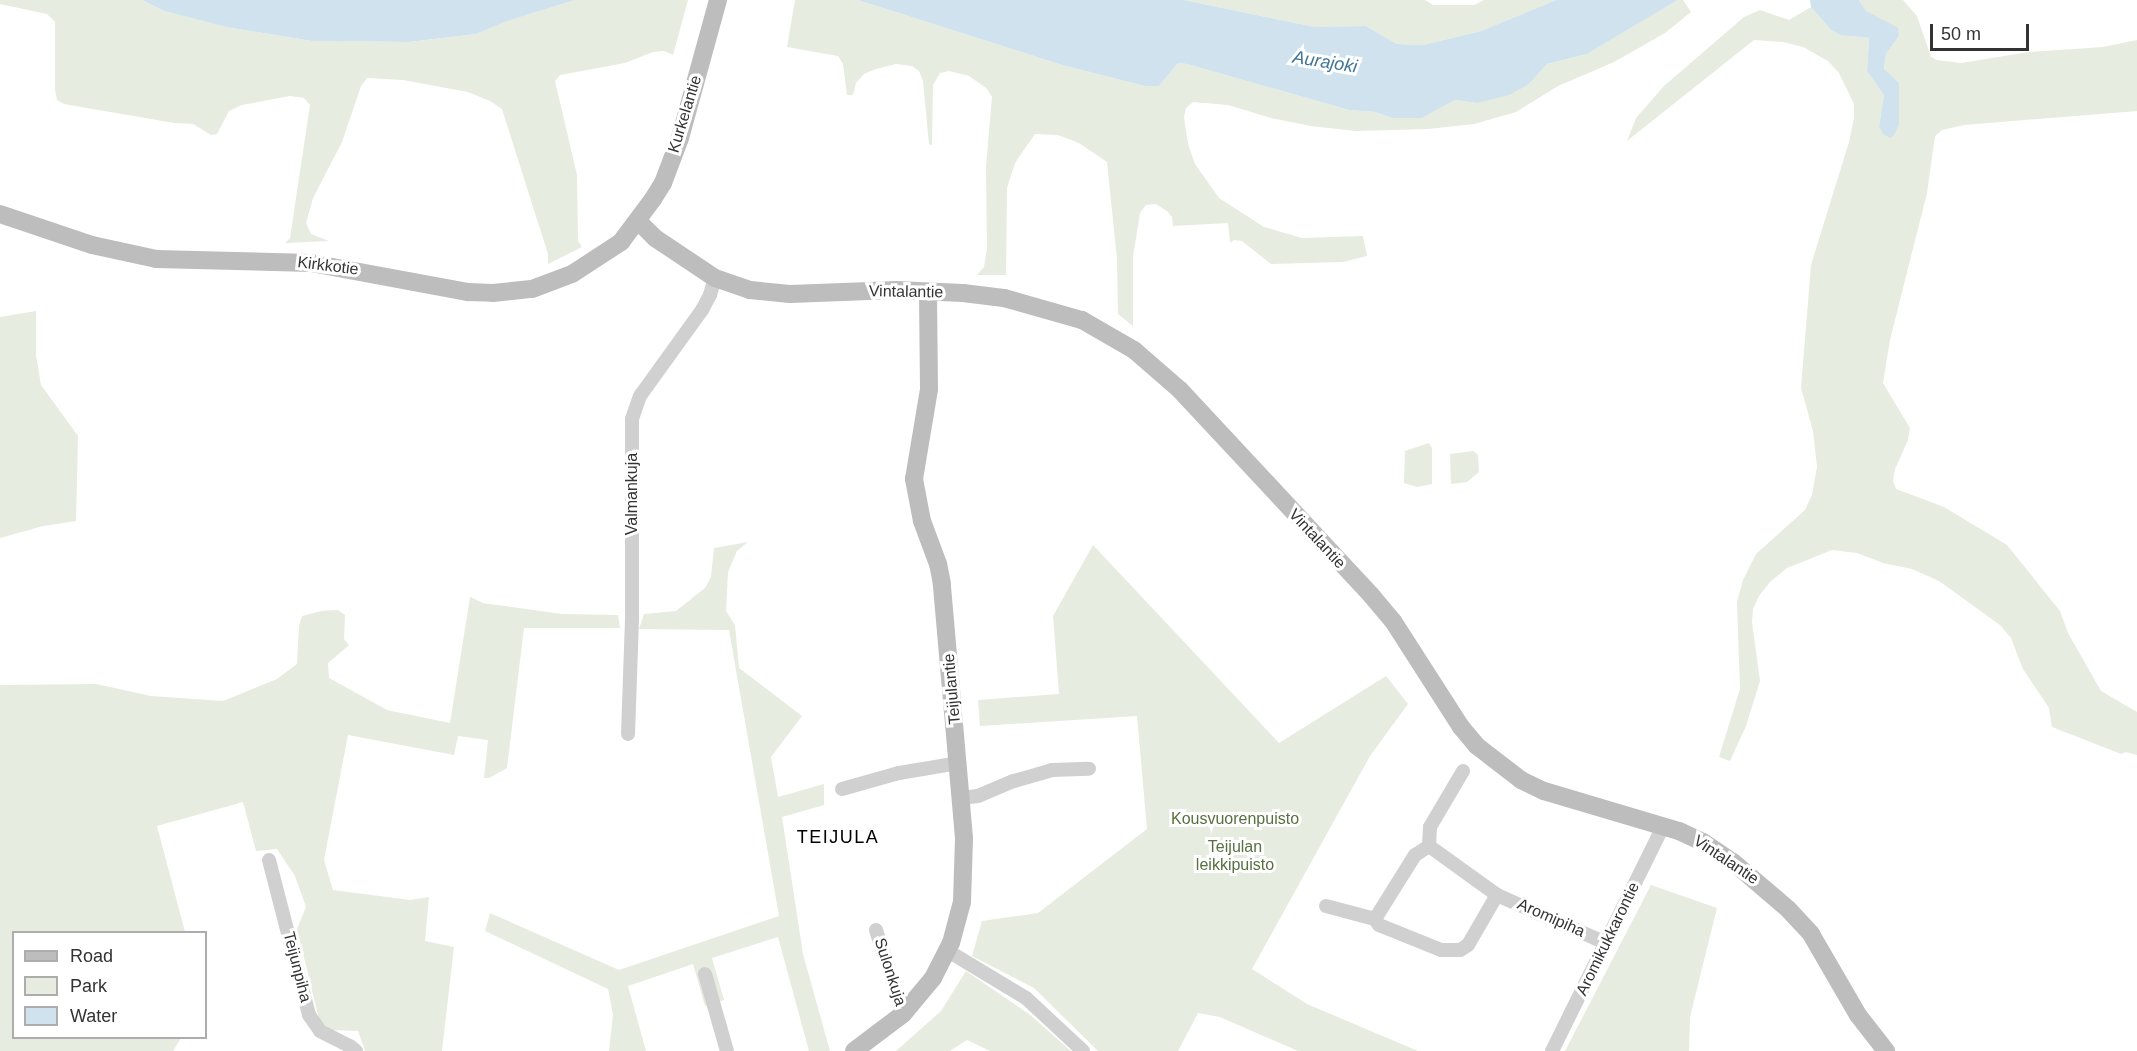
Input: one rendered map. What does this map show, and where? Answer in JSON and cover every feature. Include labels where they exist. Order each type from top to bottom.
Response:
[{"type":"street","name":"Kurkelantie","points":[[638,221],[663,183],[680,138],[718,1]]},
{"type":"street","name":"Kirkkotie","points":[[0,214],[92,245],[156,259],[311,263],[468,292],[493,293],[532,289],[572,274],[621,242],[638,221]]},
{"type":"street","name":"Vintalantie","points":[[638,221],[655,238],[715,278],[750,290],[790,294],[928,292],[1004,298],[1051,309],[1091,324],[1134,350],[1180,390],[1371,595],[1393,621],[1461,727],[1477,746],[1521,780],[1544,791],[1663,826],[1703,842],[1734,862],[1788,909],[1810,934],[1858,1016],[1886,1051]]},
{"type":"street","name":"Valmankuja","points":[[628,734],[632,619],[632,419],[640,396],[710,295],[715,278]]},
{"type":"street","name":"Teijulantie","points":[[854,1051],[903,1014],[955,955],[962,902],[964,838],[942,584],[938,564],[922,521],[914,479],[929,388],[928,292]]},
{"type":"street","points":[[842,789],[899,773],[959,763]]},
{"type":"street","points":[[961,798],[978,796],[1014,781],[1052,770],[1089,769]]},
{"type":"street","points":[[1375,919],[1415,855],[1429,846],[1430,827],[1463,771]]},
{"type":"street","name":"Aromikukkarontie","points":[[1552,1051],[1663,826]]},
{"type":"street","name":"Aromipiha","points":[[1429,846],[1497,895],[1606,943]]},
{"type":"street","name":"Teijunpiha","points":[[269,860],[309,1015],[320,1031],[356,1051]]},
{"type":"street","name":"Aromipiha","points":[[1326,906],[1375,919],[1379,925],[1441,950],[1460,950],[1468,945],[1497,895]]},
{"type":"street","name":"Sulonkuja","points":[[876,930],[903,1014]]},
{"type":"street","points":[[955,955],[1026,998],[1083,1051]]},
{"type":"street","points":[[705,974],[727,1051]]},
{"type":"green space","points":[[0,0],[142,0],[164,11],[226,27],[312,41],[409,42],[476,34],[506,21],[575,0],[688,0],[673,55],[664,51],[653,52],[625,63],[560,75],[555,81],[577,175],[578,241],[582,247],[548,264],[548,254],[502,109],[490,101],[468,92],[403,80],[367,78],[361,86],[342,142],[313,198],[306,223],[311,234],[329,241],[285,243],[290,238],[310,105],[304,98],[290,96],[242,105],[229,111],[217,134],[211,135],[193,124],[174,123],[64,104],[57,100],[55,90],[55,22],[47,14],[0,4]]},
{"type":"green space","points":[[795,0],[858,0],[1062,65],[1145,86],[1159,86],[1178,63],[1187,64],[1349,110],[1375,112],[1392,118],[1422,118],[1455,100],[1477,103],[1529,84],[1547,64],[1587,54],[1678,0],[1683,0],[1691,12],[1665,33],[1614,62],[1558,86],[1516,112],[1474,124],[1428,129],[1356,131],[1311,126],[1271,118],[1228,105],[1193,102],[1186,108],[1184,117],[1188,144],[1195,164],[1219,198],[1264,227],[1302,238],[1363,236],[1367,256],[1343,262],[1271,264],[1242,241],[1234,240],[1230,243],[1228,223],[1173,226],[1172,217],[1168,212],[1156,204],[1146,205],[1140,213],[1133,257],[1133,326],[1118,314],[1117,259],[1107,162],[1079,143],[1058,135],[1035,134],[1015,163],[1007,188],[1006,275],[977,275],[984,267],[987,249],[986,166],[992,97],[986,88],[969,76],[949,71],[940,73],[933,85],[932,145],[929,144],[923,81],[919,71],[912,66],[896,64],[876,69],[864,74],[856,83],[853,95],[847,95],[843,64],[838,56],[787,47]]},
{"type":"green space","points":[[1184,0],[1425,0],[1433,5],[1474,5],[1484,0],[1556,0],[1481,31],[1423,45],[1397,44],[1366,26],[1315,27]]},
{"type":"green space","points":[[1859,0],[1903,0],[1917,16],[1931,57],[1937,60],[1961,63],[2029,52],[2103,47],[2137,40],[2137,111],[1964,125],[1942,130],[1935,136],[1927,193],[1890,340],[1883,383],[1910,428],[1908,440],[1895,469],[1893,481],[1896,489],[1944,507],[2007,545],[2060,611],[2068,633],[2101,691],[2137,712],[2137,755],[2126,752],[2121,754],[2052,727],[2049,708],[2023,669],[2011,638],[2000,625],[1939,581],[1912,569],[1883,563],[1857,553],[1832,550],[1787,568],[1770,582],[1759,596],[1753,609],[1752,622],[1760,681],[1746,726],[1730,761],[1719,757],[1740,689],[1737,602],[1743,580],[1756,554],[1805,510],[1812,495],[1817,467],[1813,431],[1801,388],[1811,265],[1849,142],[1854,118],[1854,104],[1839,73],[1828,61],[1803,47],[1783,42],[1754,40],[1627,141],[1636,118],[1664,86],[1744,17],[1760,10],[1789,20],[1811,7],[1831,30],[1840,35],[1869,38],[1867,71],[1884,95],[1879,126],[1899,124],[1899,83],[1884,70],[1886,54],[1899,36],[1866,11]]},
{"type":"green space","points":[[36,311],[36,355],[41,385],[78,436],[76,521],[43,526],[0,538],[0,317]]},
{"type":"green space","points":[[1429,443],[1432,448],[1432,484],[1417,487],[1404,483],[1405,451]]},
{"type":"green space","points":[[1473,451],[1478,455],[1479,472],[1467,482],[1451,484],[1450,454]]},
{"type":"green space","points":[[748,542],[737,551],[728,572],[726,611],[735,625],[739,668],[802,716],[771,757],[778,797],[824,784],[824,805],[782,817],[803,954],[830,1051],[809,1051],[778,937],[712,958],[724,1000],[705,1006],[693,964],[628,986],[646,1051],[609,1051],[613,1015],[608,989],[485,931],[490,913],[619,970],[779,916],[729,630],[639,629],[644,614],[676,611],[705,588],[711,577],[714,548]]},
{"type":"green space","name":"Kousvuorenpuisto","points":[[1093,545],[1279,743],[1386,676],[1408,704],[1370,756],[1252,969],[1307,1004],[1418,1051],[1298,1051],[1220,1017],[1198,1013],[1178,1051],[1098,1051],[1034,988],[972,956],[982,921],[1038,913],[1147,829],[1137,716],[980,726],[978,700],[1059,694],[1053,616]]},
{"type":"green space","points":[[470,597],[483,603],[562,614],[618,615],[620,628],[524,628],[507,768],[489,778],[484,778],[488,740],[458,736],[454,755],[348,735],[324,860],[333,890],[410,900],[429,897],[425,941],[454,947],[442,1051],[365,1051],[358,1031],[330,1030],[319,1019],[297,929],[306,907],[295,876],[277,849],[256,851],[243,802],[157,826],[185,931],[12,931],[12,1039],[180,1039],[173,1051],[0,1051],[0,685],[96,684],[151,696],[223,701],[277,679],[297,664],[299,626],[302,616],[321,611],[338,610],[345,615],[344,639],[349,645],[328,663],[329,678],[387,710],[450,723]]},
{"type":"green space","points":[[1651,885],[1717,908],[1690,1017],[1689,1051],[1565,1051]]},
{"type":"green space","points":[[966,971],[1029,1014],[1071,1051],[990,1051],[967,1040],[950,1051],[896,1051],[941,1011]]},
{"type":"water","points":[[142,0],[575,0],[507,21],[476,34],[409,42],[312,41],[226,27],[164,11]]},
{"type":"water","name":"Aurajoki","points":[[858,0],[1184,0],[1315,27],[1366,26],[1397,44],[1423,45],[1481,31],[1556,0],[1678,0],[1587,54],[1547,64],[1529,84],[1509,95],[1477,103],[1455,100],[1422,118],[1392,118],[1375,112],[1349,110],[1187,64],[1178,63],[1159,86],[1145,86],[1062,65]]},
{"type":"water","points":[[1810,0],[1859,0],[1866,11],[1898,28],[1899,36],[1886,54],[1884,69],[1899,83],[1899,124],[1890,138],[1883,134],[1879,126],[1884,95],[1867,71],[1869,38],[1840,35],[1831,30],[1811,7]]},
{"type":"district","name":"TEIJULA","points":[[838,837]]},
{"type":"park label","name":"Teijulan leikkipuisto","points":[[1235,856]]}]
